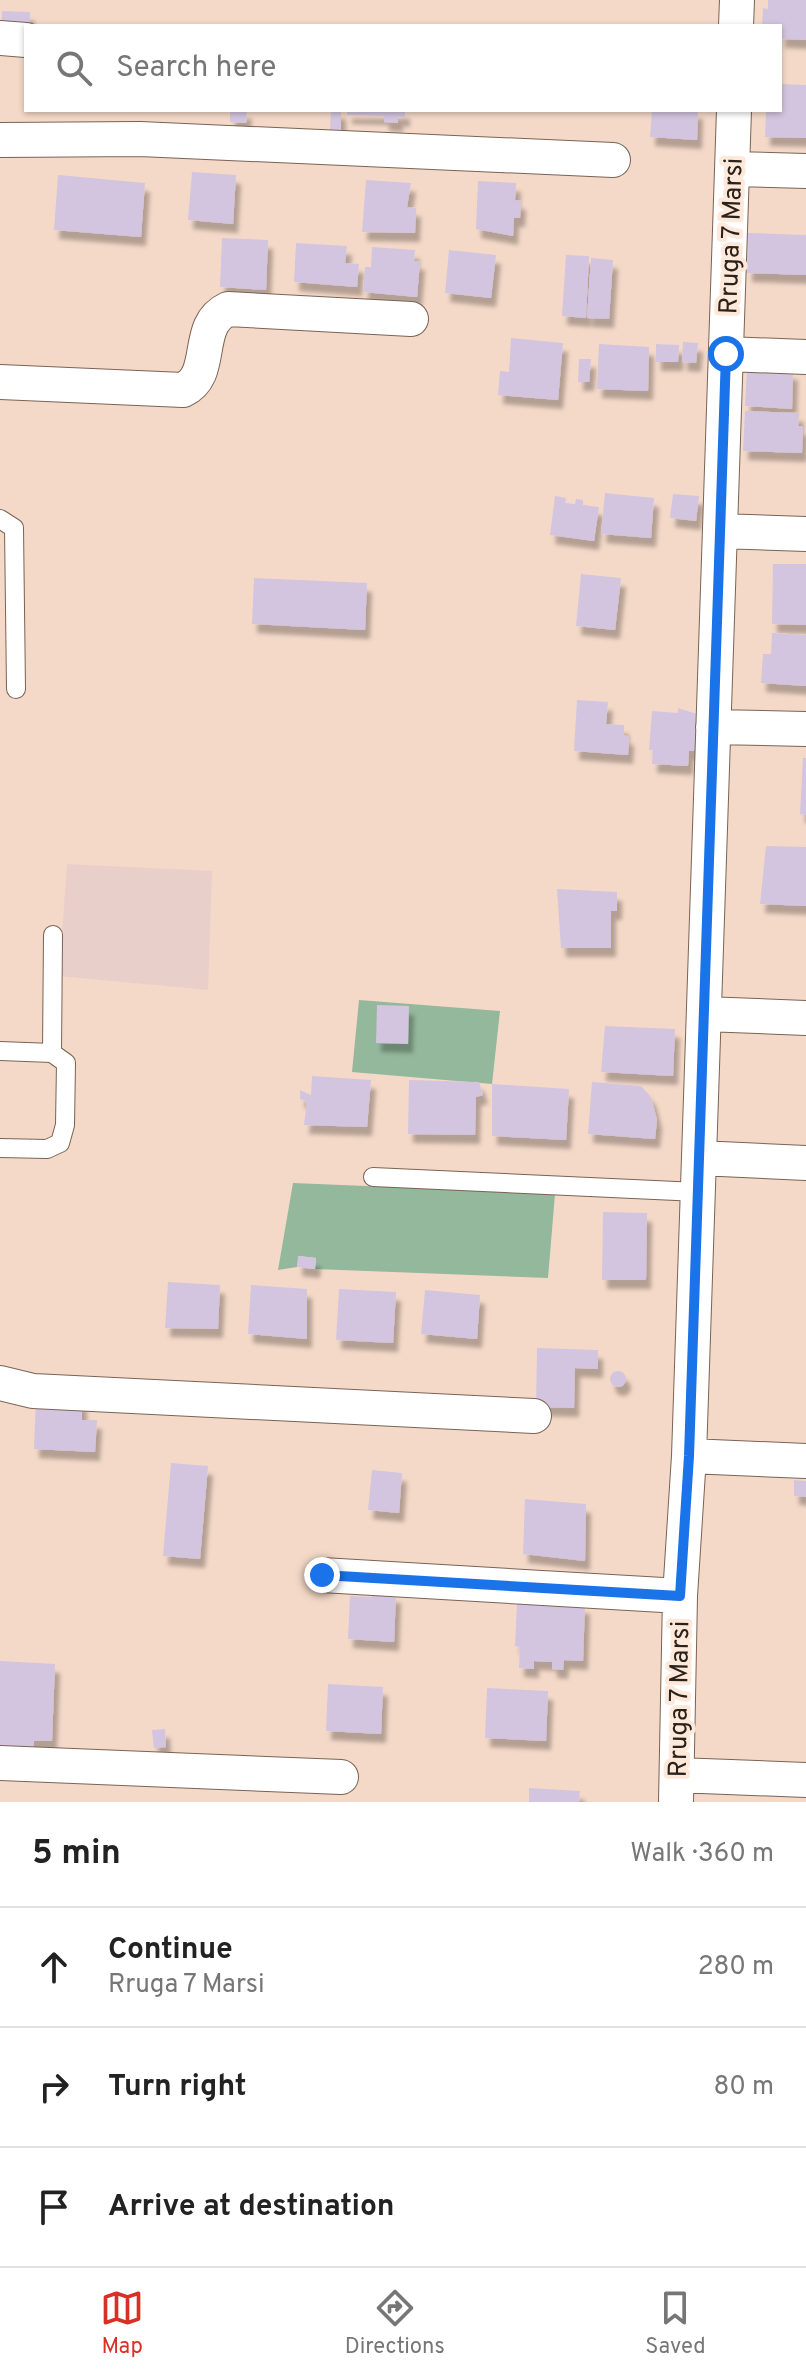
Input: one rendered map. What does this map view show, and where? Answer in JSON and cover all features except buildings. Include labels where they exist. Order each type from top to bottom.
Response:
[{"type":"street","points":[[736,24],[737,0]]},
{"type":"street","points":[[0,38],[24,40]]},
{"type":"street","name":"Rruga 7 Marsi","points":[[676,1788],[680,1596],[689,1456],[734,112]]},
{"type":"street","points":[[0,140],[140,139],[613,160]]},
{"type":"street","points":[[732,169],[806,171]]},
{"type":"street","points":[[0,382],[183,390],[193,386],[200,374],[209,325],[217,314],[228,309],[411,319]]},
{"type":"street","points":[[726,354],[806,357]]},
{"type":"street","points":[[720,531],[806,534]]},
{"type":"street","points":[[713,727],[806,729]]},
{"type":"street","points":[[704,1014],[806,1018]]},
{"type":"street","points":[[699,1175],[806,1163]]},
{"type":"street","points":[[0,1383],[33,1391],[534,1416]]},
{"type":"street","points":[[689,1456],[806,1461]]},
{"type":"street","points":[[322,1575],[680,1596]]},
{"type":"street","points":[[0,1763],[341,1777]]},
{"type":"street","points":[[676,1788],[806,1780]]},
{"type":"lane","points":[[0,519],[14,528],[16,689]]},
{"type":"lane","points":[[52,1053],[53,935]]},
{"type":"lane","points":[[0,1051],[52,1053],[66,1063],[65,1125],[60,1143],[47,1149],[0,1148]]},
{"type":"lane","points":[[373,1177],[699,1175]]},
{"type":"shaded area","points":[[67,864],[212,871],[208,990],[59,976]]},
{"type":"green space","points":[[359,1000],[500,1011],[492,1084],[352,1072]]},
{"type":"green space","points":[[293,1183],[555,1194],[548,1278],[315,1269],[316,1258],[299,1256],[297,1267],[278,1270]]},
{"type":"route","points":[[322,1575],[680,1596],[689,1456],[726,354]]}]
